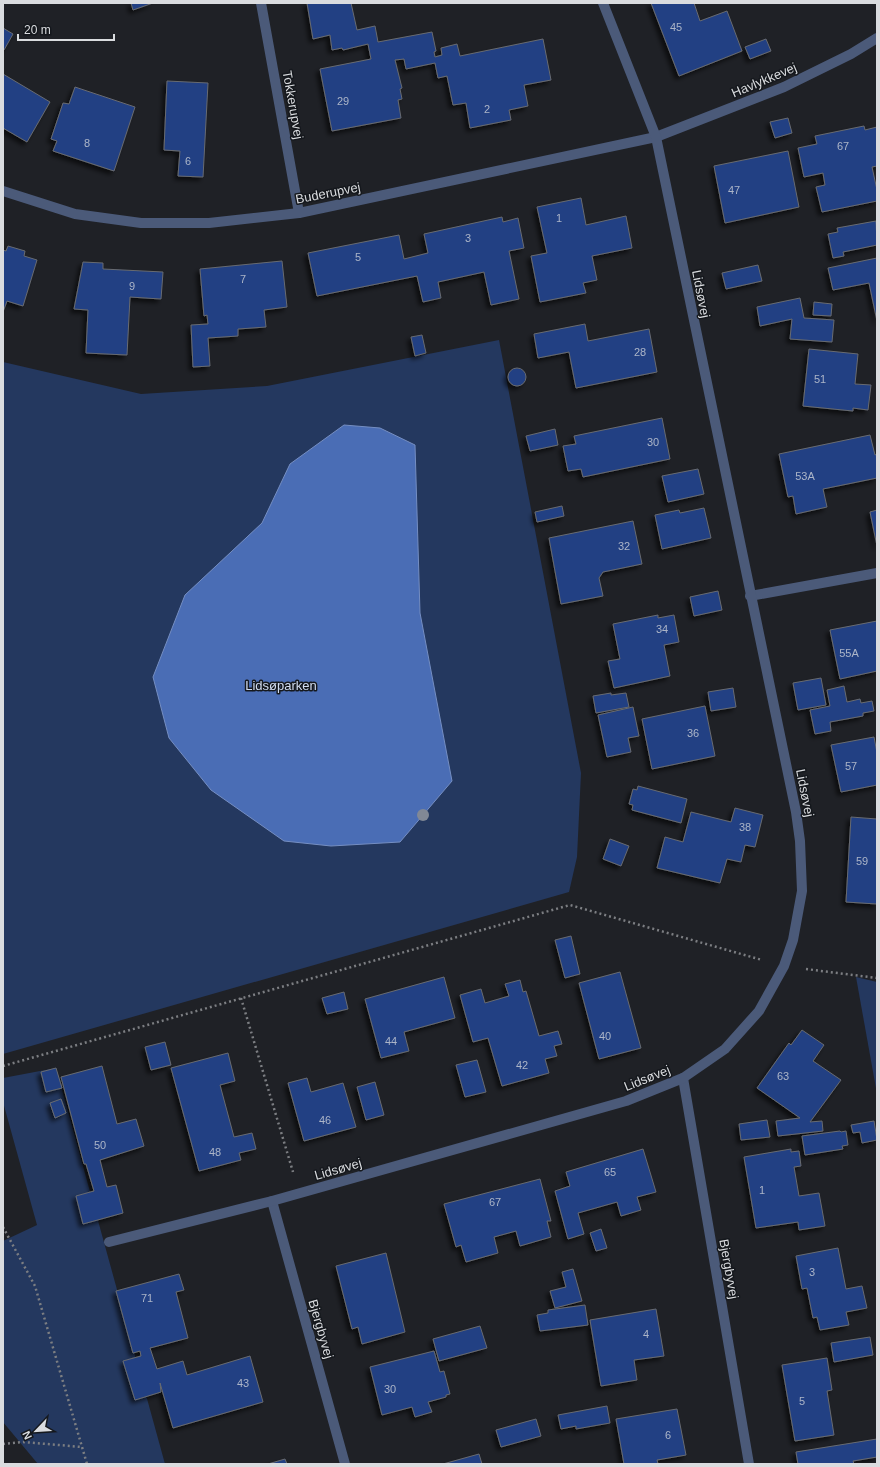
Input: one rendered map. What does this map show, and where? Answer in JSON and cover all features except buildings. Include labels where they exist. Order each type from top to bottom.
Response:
[{"type":"street","name":"Tokkerupvej","points":[[261,3],[299,212]]},
{"type":"street","name":"Lidsøvej","points":[[109,1242],[272,1201],[626,1101],[684,1078],[725,1049],[759,1011],[784,966],[793,940],[802,891],[800,841],[796,812],[656,138],[603,3]]},
{"type":"street","name":"Havlykkevej","points":[[656,138],[784,87],[851,54],[877,38]]},
{"type":"street","name":"Buderupvej","points":[[3,191],[75,214],[141,223],[209,223],[299,212],[656,138]]},
{"type":"street","points":[[750,596],[877,573]]},
{"type":"street","name":"Bjergbyvej","points":[[684,1078],[749,1464]]},
{"type":"street","name":"Bjergbyvej","points":[[272,1201],[345,1464]]},
{"type":"path","points":[[3,1066],[570,905],[784,966],[877,978]]},
{"type":"path","points":[[241,998],[299,1193]]},
{"type":"path","points":[[3,1227],[34,1286],[87,1464]]},
{"type":"path","points":[[3,1444],[23,1442],[82,1447]]},
{"type":"green space","name":"Lidsøparken","points":[[499,340],[581,773],[577,857],[569,892],[3,1054],[3,362],[141,394],[267,386]]},
{"type":"green space","points":[[856,977],[877,982],[877,1094]]},
{"type":"green space","points":[[56,1068],[165,1464],[38,1464],[3,1422],[3,1241],[37,1225],[3,1102],[3,1078]]},
{"type":"shaded area","points":[[344,425],[380,428],[415,445],[420,613],[452,781],[400,842],[331,846],[284,841],[211,790],[169,738],[153,677],[185,595],[262,523],[290,464]]}]
